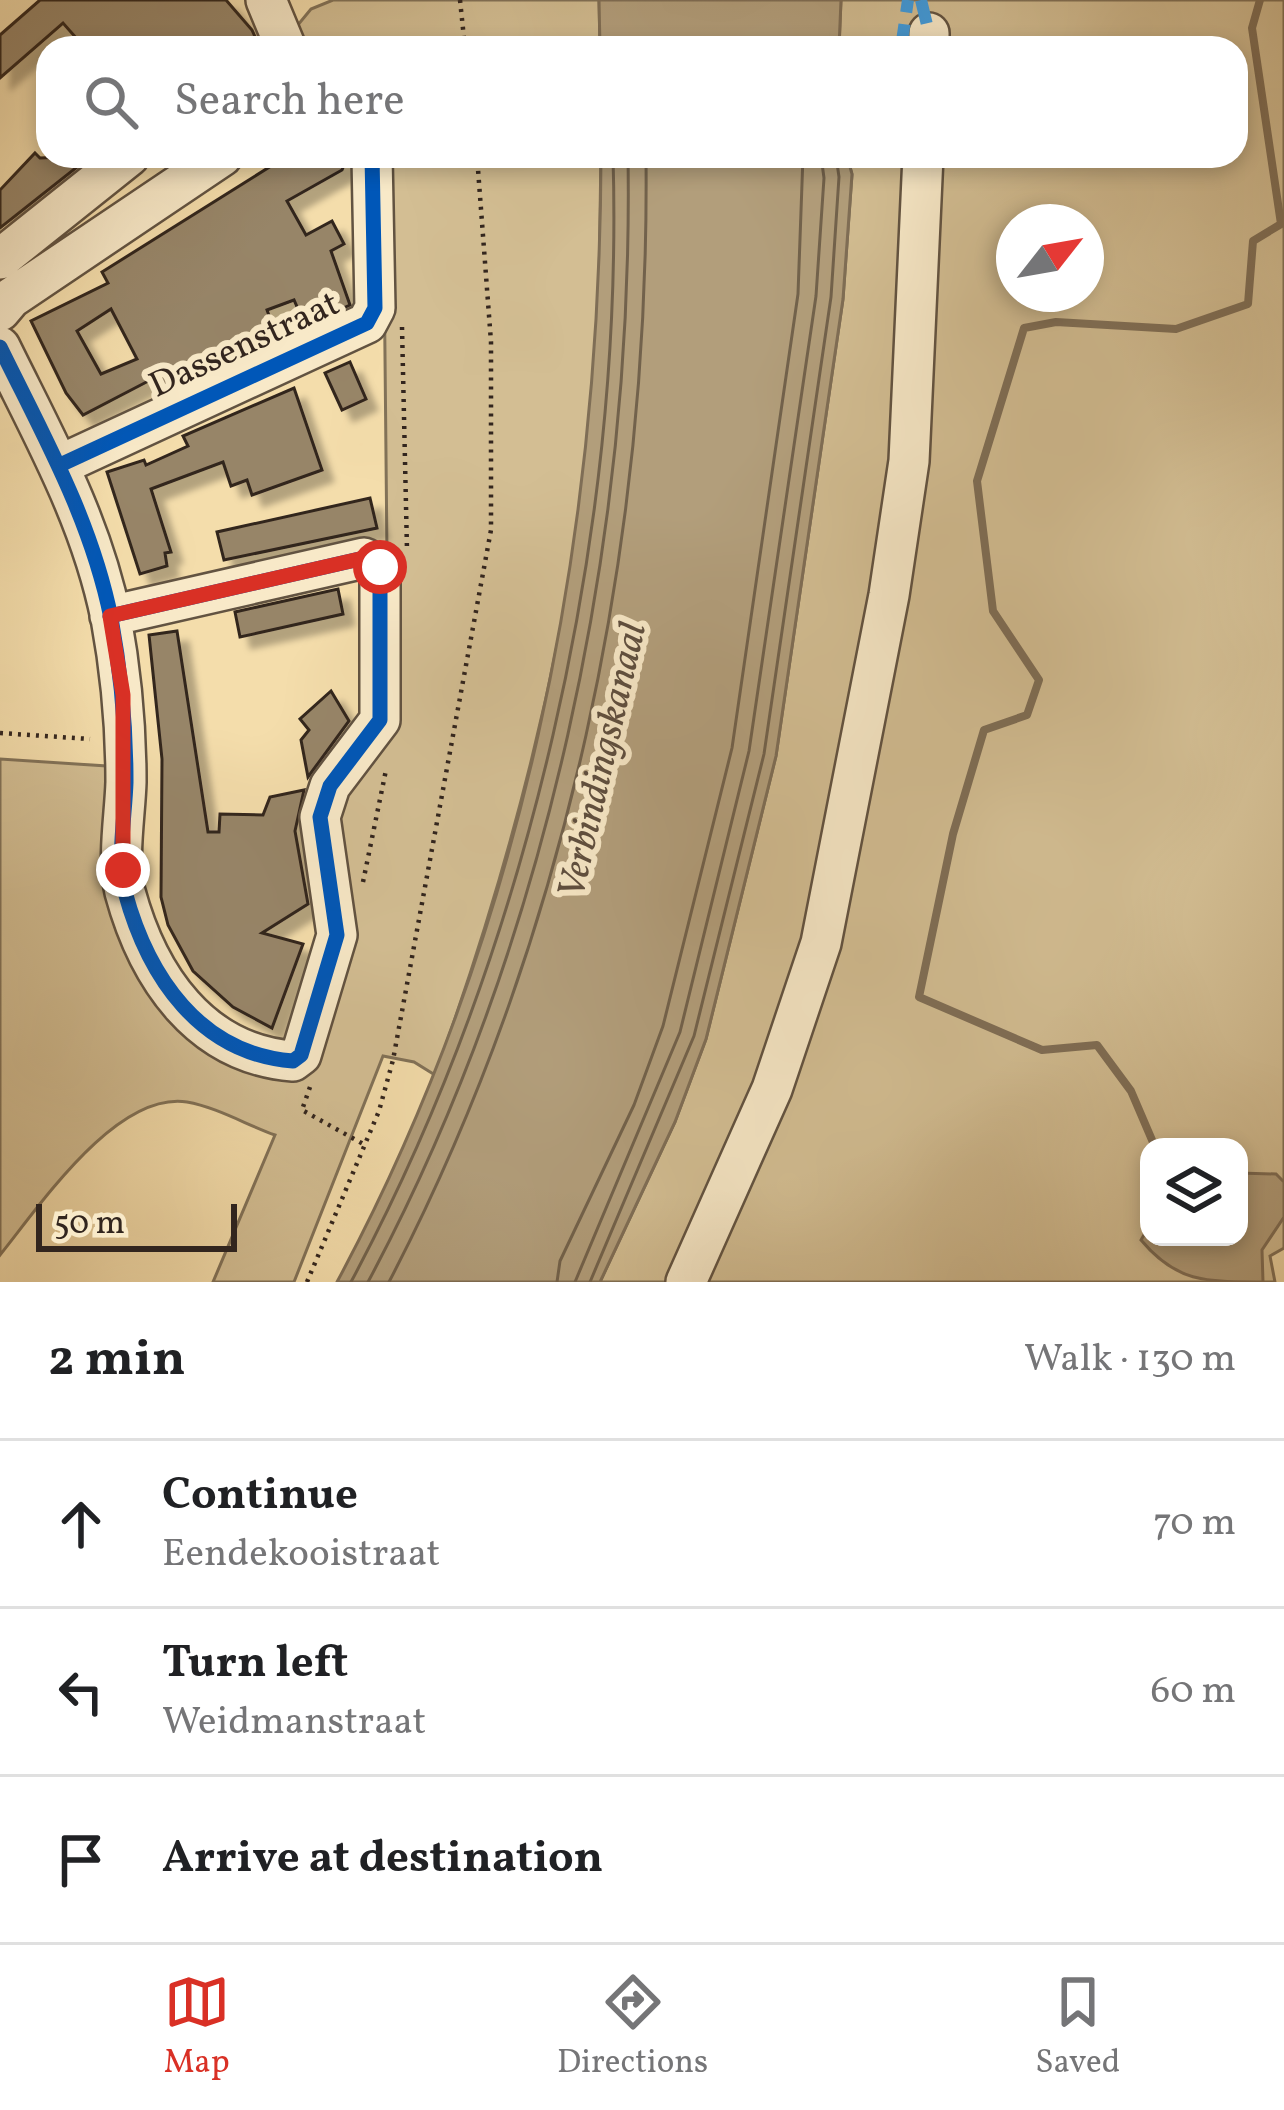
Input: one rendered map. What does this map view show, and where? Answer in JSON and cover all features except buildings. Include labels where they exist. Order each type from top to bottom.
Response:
[{"type":"street","points":[[277,3],[284,36]]},
{"type":"street","points":[[0,259],[114,168]]},
{"type":"street","name":"Dassenstraat","points":[[61,465],[368,323],[375,308],[372,168]]},
{"type":"street","points":[[686,1282],[772,1089],[821,943],[889,595],[908,461],[922,168]]},
{"type":"street","points":[[0,310],[173,169]]},
{"type":"street","points":[[2,358],[61,465],[85,525],[110,616],[124,736],[124,889],[152,961],[189,1015],[214,1039],[263,1059],[297,1059],[337,934],[320,817],[330,786],[380,720],[380,567],[364,558],[110,616]]},
{"type":"path","points":[[460,0],[464,36]]},
{"type":"path","points":[[307,1282],[379,1111],[394,1060],[490,530],[491,342],[478,168]]},
{"type":"path","points":[[0,733],[124,736]]},
{"type":"shaded area","points":[[333,0],[599,0],[600,36],[301,36],[297,26],[311,9]]},
{"type":"shaded area","points":[[841,0],[1284,0],[1284,1248],[1270,1256],[1275,1282],[600,1282],[675,1122],[706,1039],[776,756],[843,299],[850,168],[1248,168],[1248,36],[840,36]]},
{"type":"shaded area","points":[[383,168],[601,168],[594,389],[562,621],[508,850],[435,1075],[414,1062],[383,1056],[294,1282],[213,1282],[275,1135],[187,1102],[160,1103],[107,1133],[58,1183],[0,1255],[0,759],[122,767],[129,918],[265,1069],[324,1004],[331,819],[397,707],[400,593],[387,556]]},
{"type":"water","points":[[599,0],[841,0],[840,36],[600,36]]},
{"type":"water","name":"Verbindingskanaal","points":[[601,168],[850,168],[843,299],[776,756],[706,1039],[675,1122],[600,1282],[337,1282],[401,1151],[456,1015],[502,877],[538,736],[566,592],[597,302]]},
{"type":"water","points":[[1248,1173],[1276,1174],[1284,1182],[1284,1217],[1262,1250],[1263,1282],[1193,1277],[1147,1246],[1248,1246]]},
{"type":"waterway","points":[[1151,1138],[1131,1091],[1097,1045],[1042,1050],[919,997],[953,834],[984,730],[1027,715],[1039,680],[993,611],[977,481],[1024,328],[1056,322],[1176,329],[1248,304],[1253,241],[1281,224],[1252,28],[1260,0]]},
{"type":"marked path","points":[[903,36],[908,0]]},
{"type":"marked path","points":[[921,0],[929,33]]},
{"type":"cycle path","points":[[60,465],[367,323],[375,308],[372,168]]},
{"type":"cycle path","points":[[0,347],[78,512],[91,546],[102,582],[111,618],[125,741],[123,879],[135,923],[164,981],[205,1027],[231,1044],[293,1061],[301,1055],[337,935],[320,817],[330,786],[380,720],[380,567],[364,558],[110,616]]},
{"type":"route","points":[[123,870],[123,695],[110,616],[364,558],[380,567]]}]
